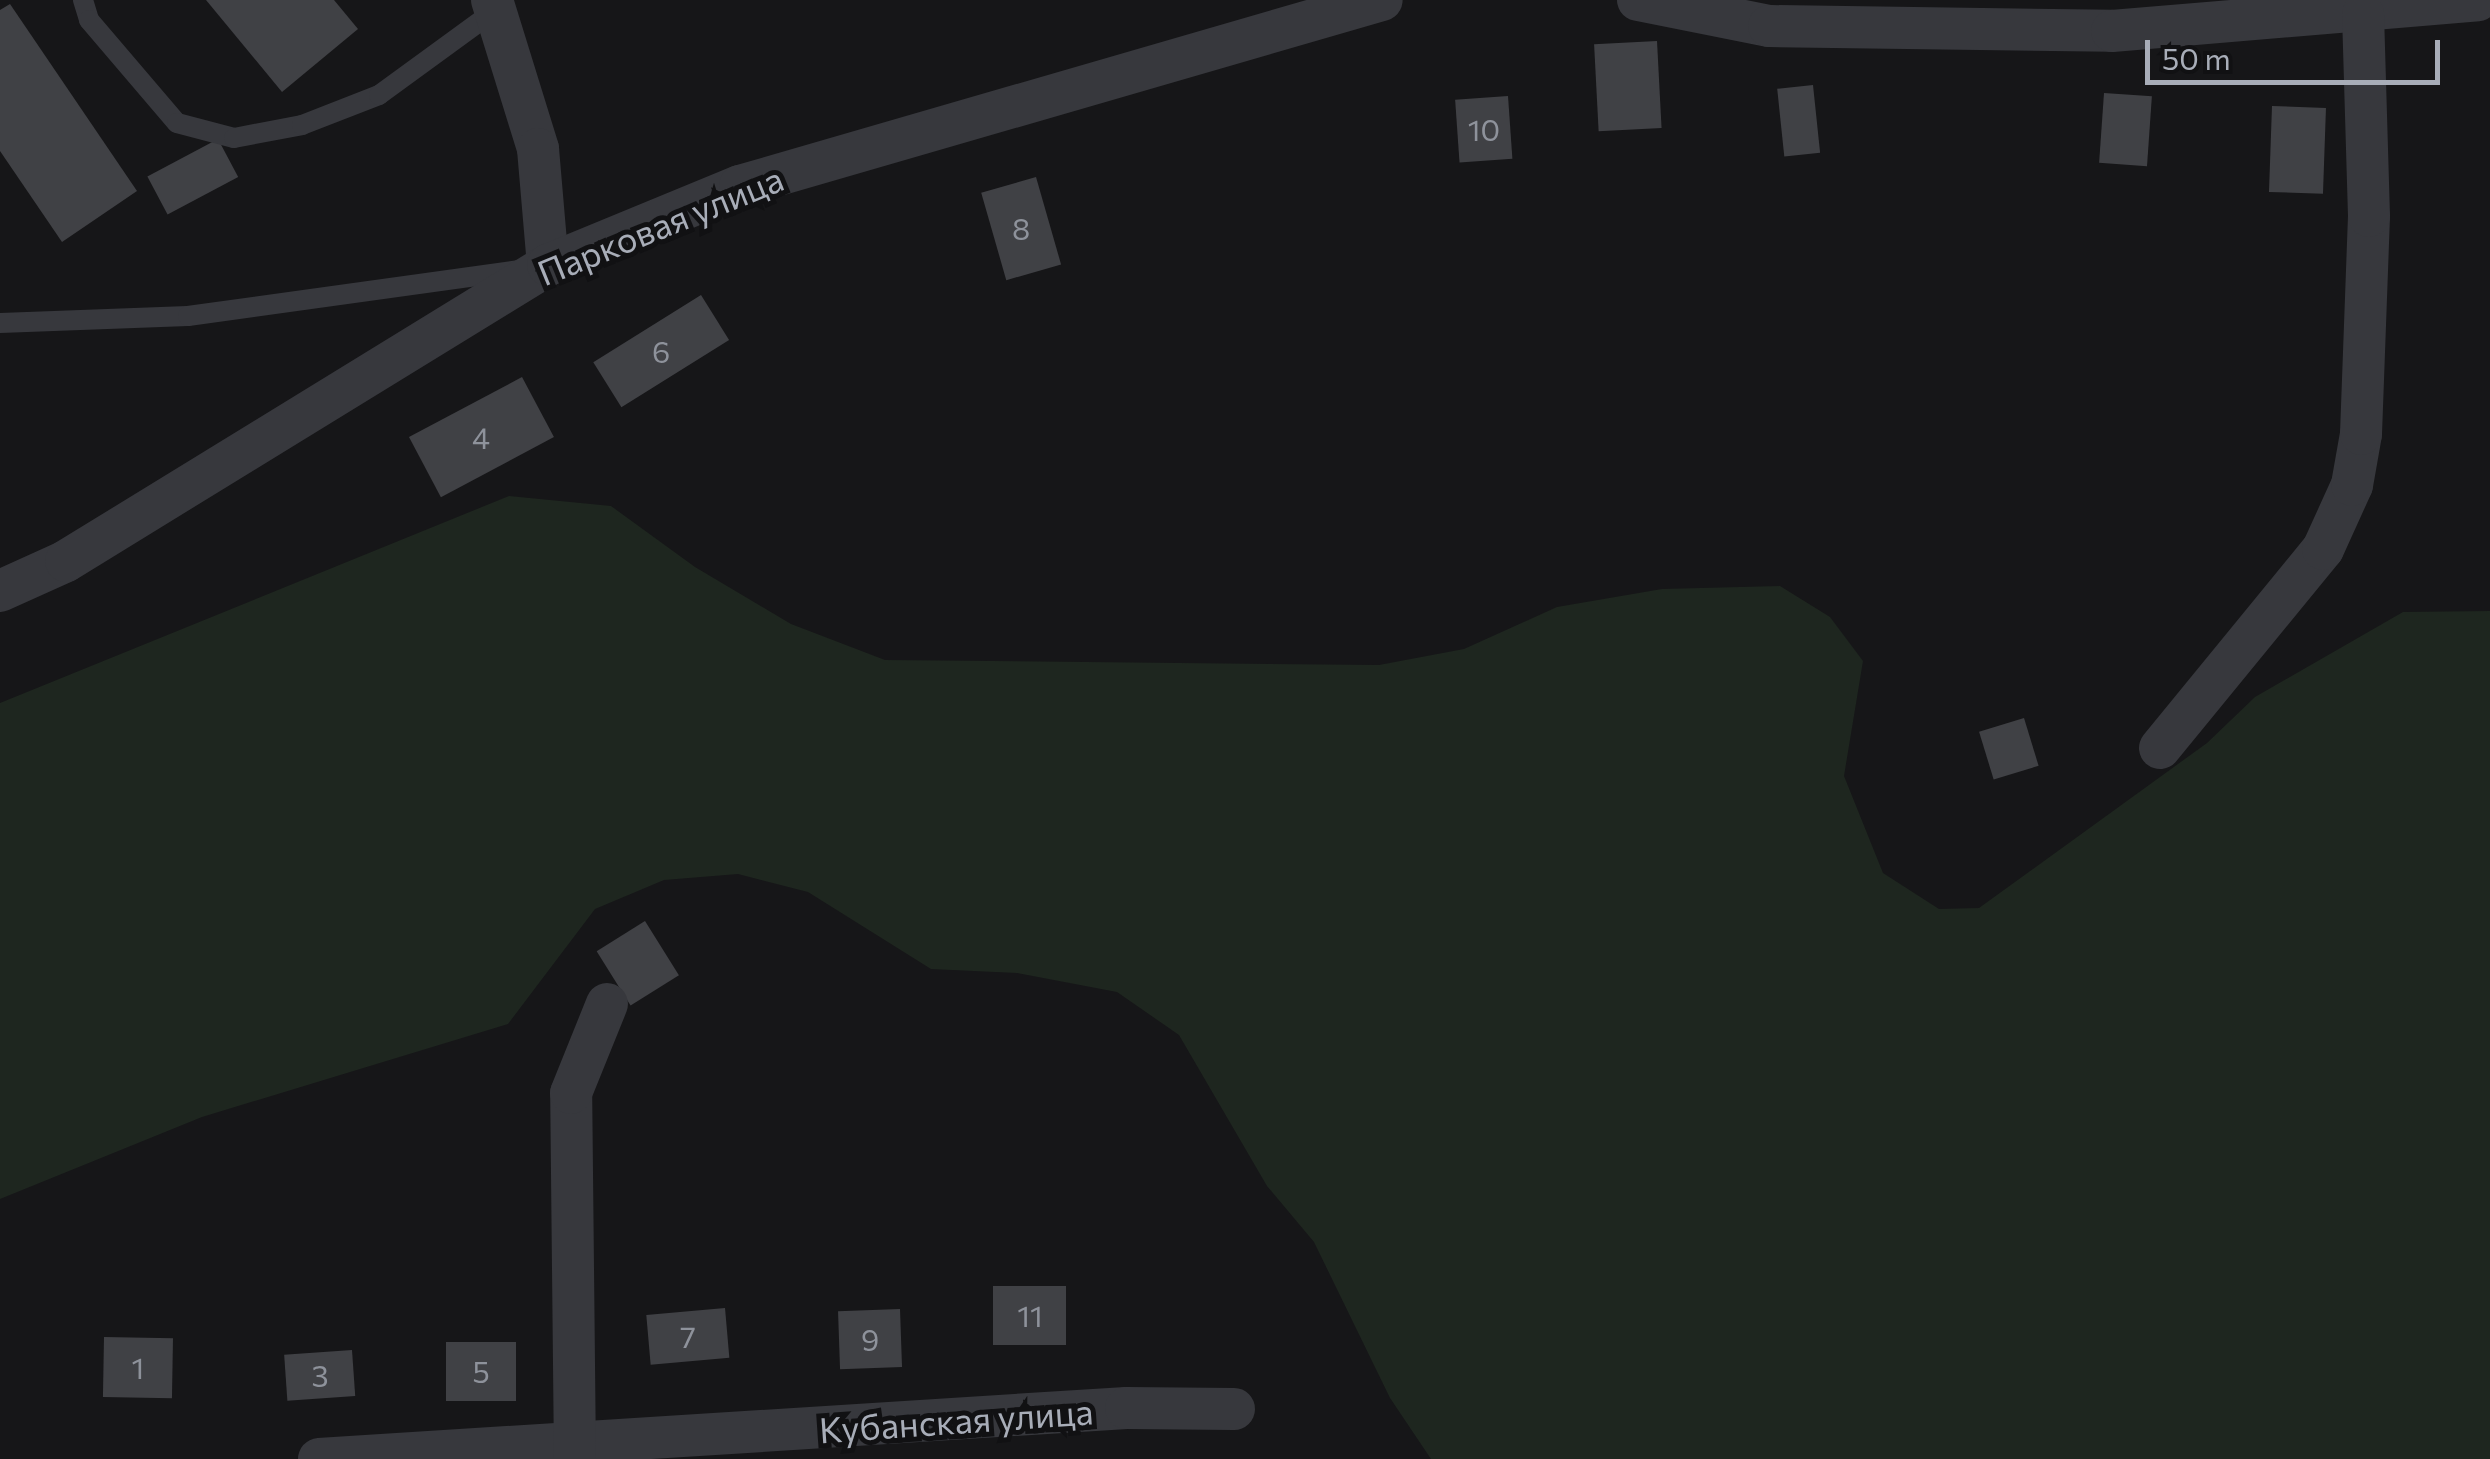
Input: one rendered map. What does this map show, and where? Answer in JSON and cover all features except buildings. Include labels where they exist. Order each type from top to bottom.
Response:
[{"type":"street","name":"Парковая улица","points":[[0,591],[66,561],[548,265],[740,186],[1382,0]]},
{"type":"street","points":[[1638,0],[1770,26],[2112,31],[2363,14],[2478,0]]},
{"type":"street","points":[[495,4],[538,150],[548,265]]},
{"type":"street","points":[[2160,748],[2323,550],[2352,485],[2361,434],[2369,216],[2363,14]]},
{"type":"street","points":[[576,1452],[571,1093],[607,1004]]},
{"type":"street","name":"Кубанская улица","points":[[319,1459],[500,1444],[576,1452],[1126,1408],[1234,1409]]},
{"type":"lane","points":[[83,0],[89,20],[177,123],[234,138],[302,125],[379,95],[495,4]]},
{"type":"lane","points":[[0,323],[188,316],[548,265]]},
{"type":"shaded area","points":[[509,496],[611,506],[695,567],[791,624],[885,660],[1379,665],[1464,649],[1557,607],[1662,589],[1780,586],[1830,617],[1863,661],[1844,776],[1883,873],[1939,909],[1979,908],[2207,743],[2255,697],[2403,612],[2490,611],[2490,1459],[1431,1459],[1390,1398],[1314,1242],[1267,1186],[1179,1035],[1117,992],[1017,973],[931,969],[808,892],[738,874],[664,880],[595,909],[508,1024],[202,1117],[0,1199],[0,703]]}]
